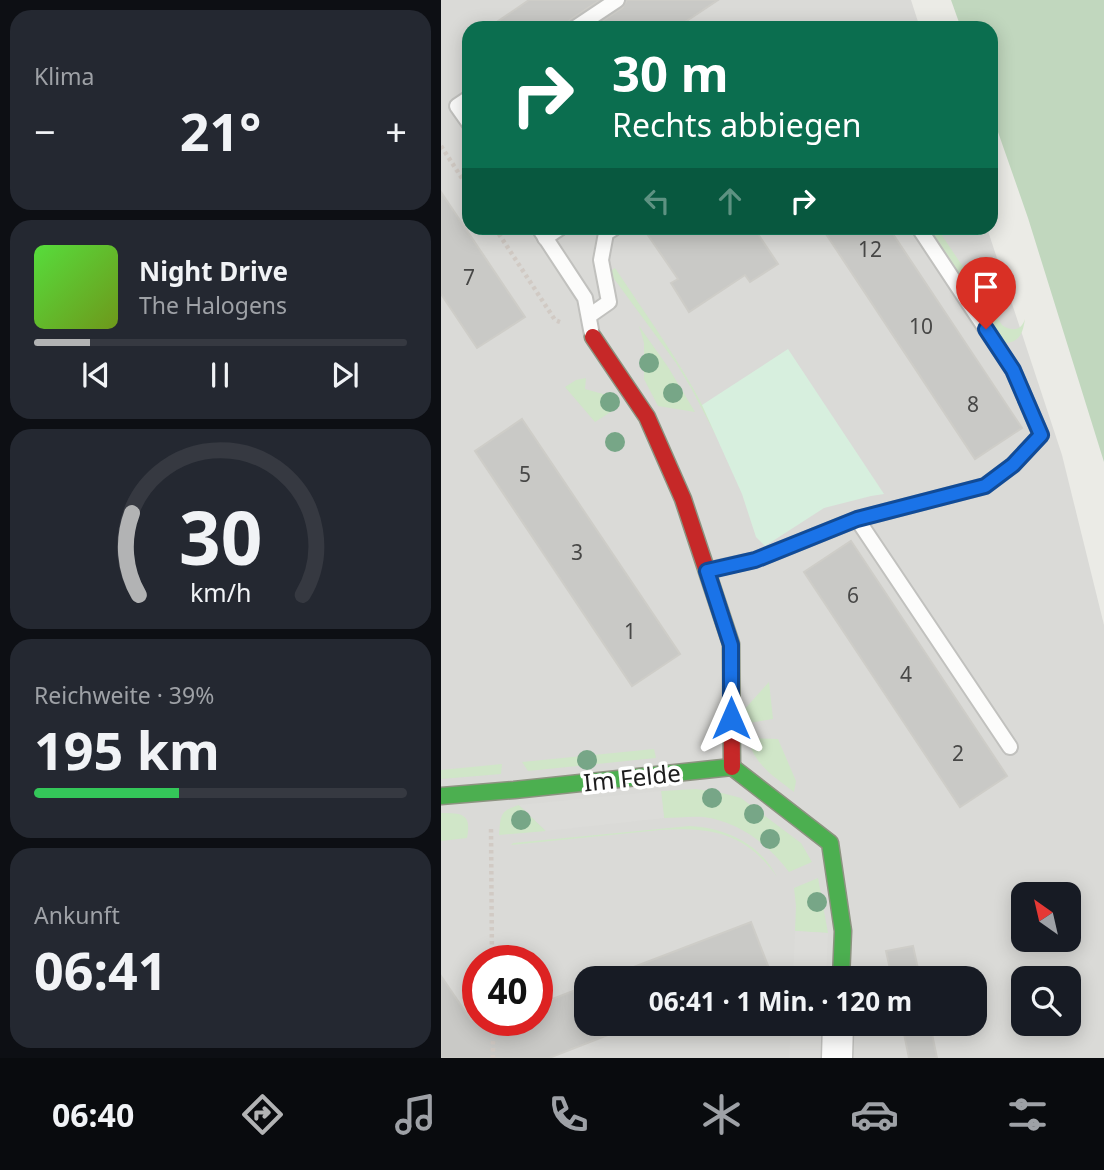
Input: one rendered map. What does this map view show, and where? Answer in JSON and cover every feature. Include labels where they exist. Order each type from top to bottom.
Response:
[{"type":"street","points":[[593,337],[647,417],[683,499],[731,645],[732,766],[829,843],[843,931],[842,966]]},
{"type":"street","name":"Im Felde","points":[[441,796],[491,793],[732,766]]},
{"type":"street","points":[[837,1058],[838,1036]]},
{"type":"lane","points":[[586,21],[617,0]]},
{"type":"lane","points":[[544,235],[585,298],[593,337]]},
{"type":"lane","points":[[589,316],[609,302],[601,260],[606,235]]},
{"type":"lane","points":[[707,571],[755,560],[857,519],[985,486],[1013,465],[1041,435],[1013,370],[924,235]]},
{"type":"lane","points":[[857,519],[1010,747]]},
{"type":"path","points":[[441,146],[462,178]]},
{"type":"path","points":[[500,235],[555,320],[593,337]]},
{"type":"path","points":[[491,793],[492,945]]},
{"type":"path","points":[[492,1036],[493,1058]]},
{"type":"shaded area","points":[[441,0],[911,0],[918,21],[462,21],[462,235],[989,235],[1062,455],[1104,625],[1104,1058],[441,1058]]},
{"type":"shaded area","points":[[661,791],[664,818],[546,831],[519,805]]},
{"type":"shaded area","points":[[795,931],[828,933],[827,966],[794,966]]},
{"type":"shaded area","points":[[790,1036],[823,1036],[822,1058],[789,1058]]},
{"type":"green space","points":[[951,0],[1104,0],[1104,462],[1028,218],[998,132],[998,21],[958,21]]},
{"type":"green space","points":[[931,235],[942,235],[1002,325],[1016,329],[1025,319],[1018,338],[1007,343],[1000,339]]},
{"type":"green space","points":[[615,268],[686,375],[720,443],[676,363],[609,272]]},
{"type":"green space","points":[[639,326],[695,412],[658,406],[644,379],[644,343]]},
{"type":"green space","points":[[788,349],[884,494],[824,508],[765,546],[756,537],[742,494],[702,405]]},
{"type":"green space","points":[[586,378],[585,389],[610,396],[620,406],[595,422],[565,387],[576,380]]},
{"type":"green space","points":[[769,682],[773,719],[743,724],[743,711]]},
{"type":"green space","points":[[747,738],[778,739],[796,781],[794,792],[760,763]]},
{"type":"green space","points":[[654,749],[656,758],[528,771],[522,762]]},
{"type":"green space","points":[[502,764],[501,774],[441,779],[441,770]]},
{"type":"green space","points":[[696,789],[741,798],[801,843],[812,862],[789,872],[762,843],[728,823],[703,817],[664,818],[661,791]]},
{"type":"green space","points":[[519,805],[546,831],[499,835],[504,812]]},
{"type":"green space","points":[[441,813],[463,816],[468,824],[467,838],[441,841]]},
{"type":"green space","points":[[690,826],[716,830],[741,840],[761,855],[777,877],[765,862],[740,842],[712,832],[696,830],[660,830],[511,845],[513,843]]},
{"type":"green space","points":[[818,878],[828,933],[795,931],[794,888]]},
{"type":"building","points":[[529,0],[600,0],[569,21],[498,21]]},
{"type":"building","points":[[627,0],[718,0],[686,21],[602,21],[622,8]]},
{"type":"building","points":[[441,192],[462,223],[462,235],[470,235],[525,317],[477,348],[441,294]]},
{"type":"building","points":[[648,235],[759,235],[778,264],[750,282],[745,275],[689,312],[671,283],[678,279]]},
{"type":"building","points":[[827,235],[894,235],[1022,428],[975,459]]},
{"type":"building","points":[[522,419],[680,654],[632,686],[475,451]]},
{"type":"building","points":[[851,541],[1007,776],[960,807],[804,572]]},
{"type":"building","points":[[751,922],[768,966],[636,966]]},
{"type":"building","points":[[913,946],[917,966],[889,966],[886,951]]},
{"type":"building","points":[[441,976],[462,1007],[462,1036],[553,1036],[553,999],[574,991],[574,1036],[605,1036],[549,1058],[441,1058]]},
{"type":"building","points":[[904,1036],[932,1036],[937,1058],[909,1058]]},
{"type":"traffic: fast","points":[[441,796],[732,767],[830,843],[843,931],[842,966]]},
{"type":"traffic: jam","points":[[593,337],[647,417],[683,499],[731,644],[732,767]]},
{"type":"route","points":[[731,718],[731,645],[707,571],[755,560],[857,519],[985,486],[1013,465],[1041,435],[1013,370],[986,329]]}]
